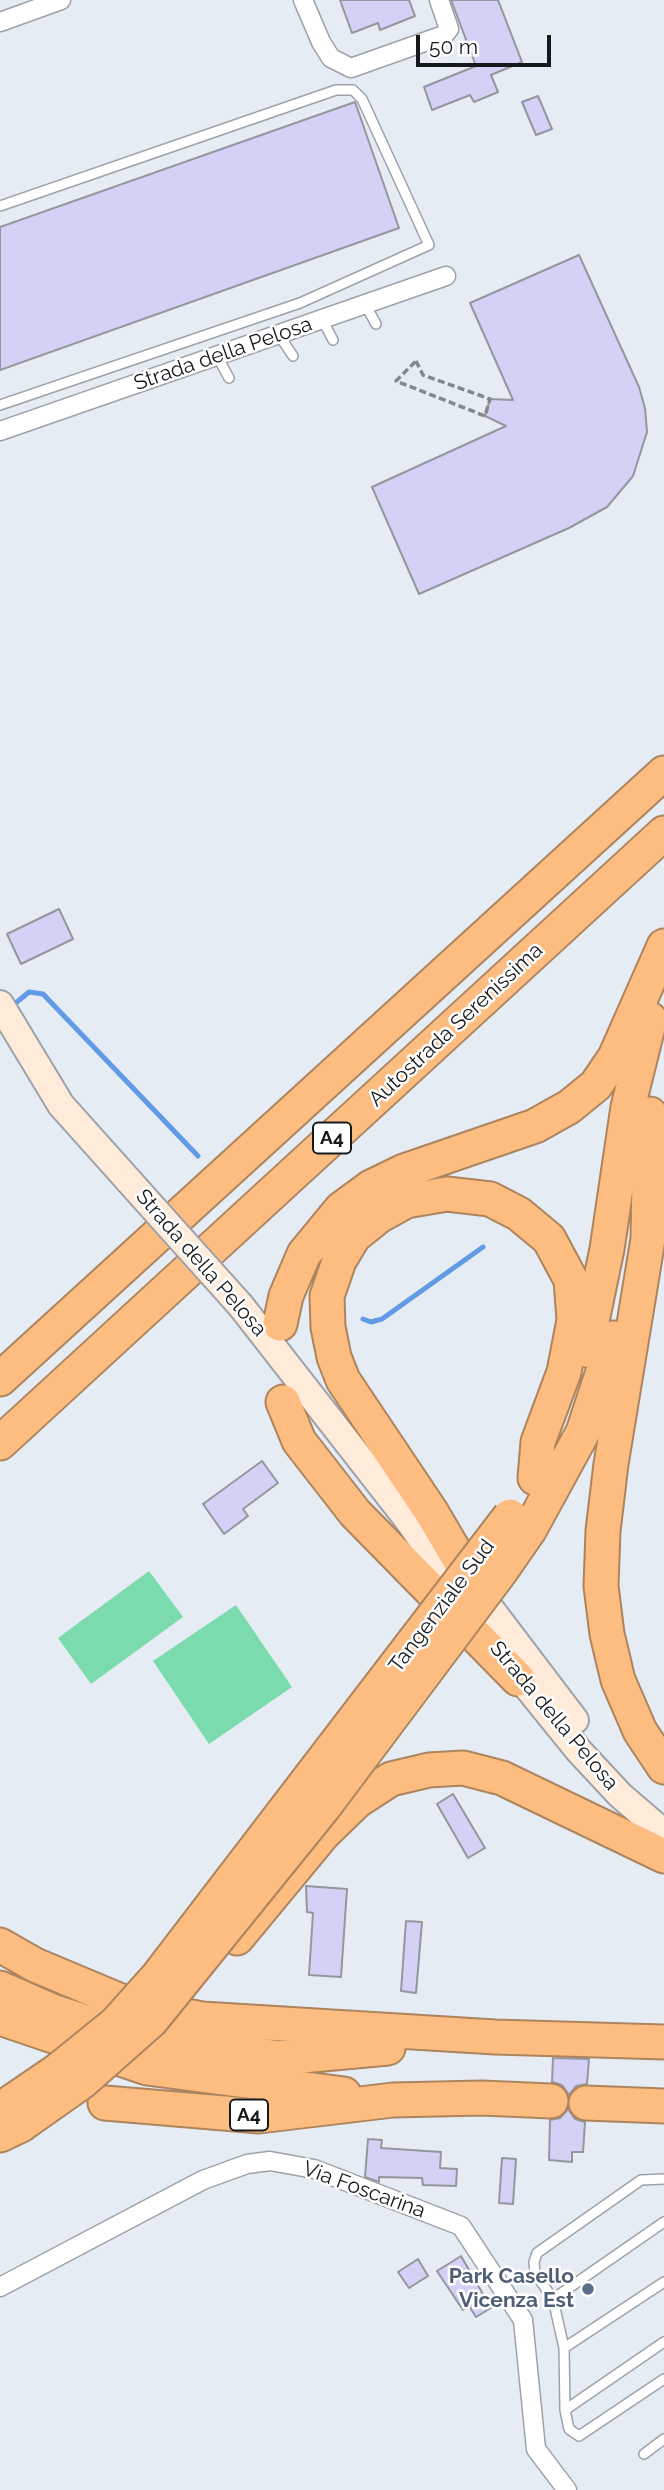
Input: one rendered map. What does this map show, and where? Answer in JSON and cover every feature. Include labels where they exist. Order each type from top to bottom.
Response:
[{"type":"highway","name":"A4","points":[[0,1380],[664,773]]},
{"type":"highway","name":"Autostrada Serenissima","points":[[0,1443],[664,833]]},
{"type":"highway","points":[[280,1324],[286,1296],[304,1254],[341,1209],[371,1187],[404,1171],[535,1126],[569,1107],[596,1085],[615,1057],[664,946]]},
{"type":"highway","name":"Tangenziale Sud","points":[[5,2112],[82,2082],[127,2044],[193,1971],[332,1796],[501,1572],[534,1478],[572,1395],[595,1316],[628,1107],[644,1034],[664,980]]},
{"type":"highway","name":"Tangenziale Sud","points":[[5,2112],[116,2023],[158,1976],[520,1522],[583,1432],[612,1349],[650,1114],[664,1053]]},
{"type":"highway","points":[[650,1114],[648,1239],[611,1464],[603,1531],[601,1586],[607,1634],[618,1680],[639,1731],[664,1767]]},
{"type":"highway","points":[[476,1588],[432,1513],[344,1380],[334,1357],[328,1327],[327,1296],[339,1261],[354,1236],[379,1216],[407,1201],[447,1194],[490,1199],[519,1214],[550,1239],[571,1280],[574,1320],[564,1372],[538,1442],[534,1478]]},
{"type":"highway","points":[[0,1459],[267,1198]]},
{"type":"highway","points":[[0,1374],[149,1243]]},
{"type":"highway","points":[[284,1402],[299,1441],[334,1488],[518,1679]]},
{"type":"highway","points":[[193,1971],[239,1936],[323,1834],[357,1801],[391,1779],[429,1770],[463,1768],[502,1778],[664,1856]]},
{"type":"highway","points":[[0,1945],[100,1993],[175,2015],[279,2025],[495,2037],[664,2042]]},
{"type":"highway","points":[[0,1988],[54,2012],[151,2043],[280,2058],[495,2037]]},
{"type":"highway","points":[[0,2018],[146,2068],[393,2100]]},
{"type":"highway","name":"A4","points":[[105,2103],[259,2116],[393,2100],[551,2101]]},
{"type":"highway","points":[[586,2103],[664,2106]]},
{"type":"street","points":[[0,22],[61,0]]},
{"type":"street","points":[[303,0],[331,58],[351,68],[444,35],[449,29],[439,0]]},
{"type":"street","name":"Strada della Pelosa","points":[[0,431],[446,276]]},
{"type":"street","name":"Strada della Pelosa","points":[[0,1004],[61,1105],[241,1306],[408,1520],[518,1679],[620,1795],[664,1833]]},
{"type":"street","name":"Strada della Pelosa","points":[[408,1520],[476,1588]]},
{"type":"street","name":"Tangenziale Sud","points":[[476,1588],[565,1708],[620,1773]]},
{"type":"street","name":"Strada della Pelosa","points":[[620,1773],[664,1814]]},
{"type":"street","name":"Via Foscarina","points":[[0,2287],[203,2180],[247,2164],[270,2161],[314,2169],[461,2226],[523,2320],[536,2449],[567,2490]]},
{"type":"lane","points":[[0,206],[336,90],[353,90],[362,99],[429,245],[300,303],[0,405]]},
{"type":"lane","points":[[365,304],[376,324]]},
{"type":"lane","points":[[322,319],[333,340]]},
{"type":"lane","points":[[279,335],[293,356]]},
{"type":"lane","points":[[217,356],[229,378]]},
{"type":"lane","points":[[664,2179],[641,2180],[537,2253],[536,2273],[553,2299],[564,2348],[565,2410],[569,2429],[579,2436],[664,2379]]},
{"type":"lane","points":[[553,2299],[664,2222]]},
{"type":"lane","points":[[564,2348],[664,2282]]},
{"type":"lane","points":[[565,2410],[664,2342]]},
{"type":"lane","points":[[644,2454],[664,2440]]},
{"type":"path","points":[[416,361],[423,375],[490,399],[485,416],[396,381],[416,361]]},
{"type":"green space","points":[[149,1571],[183,1617],[91,1684],[58,1638]]},
{"type":"green space","points":[[236,1605],[292,1687],[209,1744],[153,1661]]},
{"type":"building","points":[[340,0],[409,0],[415,16],[380,30],[378,23],[352,33]]},
{"type":"building","points":[[451,0],[498,0],[522,62],[491,75],[498,92],[474,102],[470,95],[432,110],[424,87],[476,66]]},
{"type":"building","points":[[538,96],[552,129],[536,135],[522,102]]},
{"type":"building","points":[[355,102],[399,228],[0,370],[0,227]]},
{"type":"building","points":[[579,255],[639,387],[645,408],[647,432],[633,476],[607,507],[569,528],[419,594],[372,487],[506,426],[485,416],[490,399],[513,400],[470,303]]},
{"type":"building","points":[[59,909],[73,939],[21,964],[7,934]]},
{"type":"building","points":[[262,1461],[278,1483],[243,1509],[248,1516],[224,1534],[203,1504]]},
{"type":"building","points":[[453,1794],[485,1848],[468,1858],[437,1804]]},
{"type":"building","points":[[306,1886],[347,1889],[341,1977],[309,1975],[313,1913],[307,1912]]},
{"type":"building","points":[[406,1921],[422,1922],[416,1993],[401,1991]]},
{"type":"building","points":[[553,2058],[589,2059],[587,2084],[576,2086],[569,2095],[562,2085],[552,2082]]},
{"type":"building","points":[[568,2109],[575,2119],[585,2122],[583,2152],[572,2152],[572,2162],[549,2160],[550,2120],[560,2118]]},
{"type":"building","points":[[368,2139],[382,2140],[381,2148],[441,2152],[440,2168],[457,2169],[456,2186],[423,2185],[422,2178],[379,2177],[379,2182],[365,2177]]},
{"type":"building","points":[[502,2158],[516,2159],[513,2204],[499,2203]]},
{"type":"building","points":[[461,2256],[491,2308],[476,2317],[469,2306],[463,2310],[437,2271]]},
{"type":"building","points":[[418,2259],[428,2276],[409,2288],[398,2272]]},
{"type":"waterway","points":[[11,1007],[29,992],[43,994],[198,1156]]},
{"type":"waterway","points":[[363,1319],[371,1322],[382,1319],[483,1247]]},
{"type":"place","name":"Park Casello Vicenza Est","points":[[588,2289]]}]
